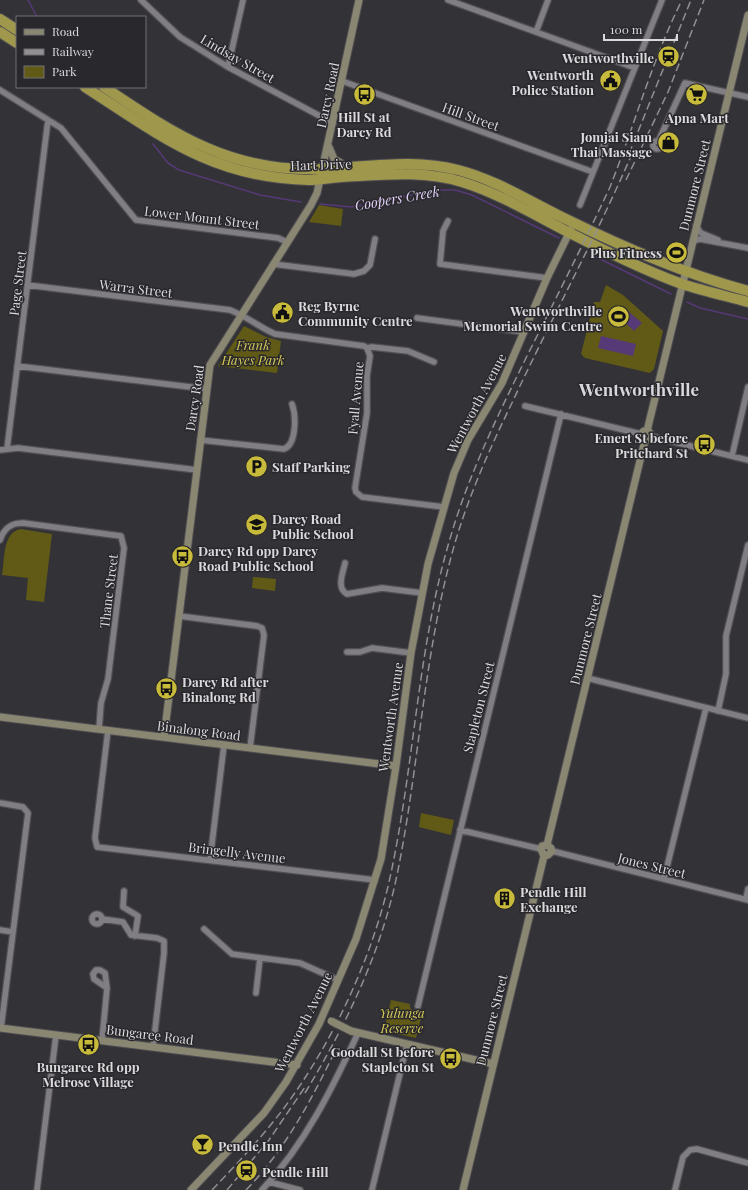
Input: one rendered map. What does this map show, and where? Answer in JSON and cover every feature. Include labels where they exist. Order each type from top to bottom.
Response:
[{"type":"highway","points":[[0,19],[16,29]]},
{"type":"highway","points":[[0,32],[16,42]]},
{"type":"highway","name":"Hart Drive","points":[[86,88],[171,143],[213,163],[234,170],[265,176],[293,179],[414,174],[444,178],[476,187],[569,233],[648,270],[682,284],[748,302]]},
{"type":"highway","name":"Hart Drive","points":[[106,88],[167,128],[217,153],[274,167],[323,169],[405,163],[436,165],[459,170],[499,185],[626,248],[685,272],[748,291]]},
{"type":"main road","name":"Darcy Road","points":[[164,737],[200,440],[211,362],[311,205],[321,179],[359,0]]},
{"type":"main road","name":"Dunmore Street","points":[[463,1190],[544,850],[748,15]]},
{"type":"main road","points":[[329,141],[330,153],[334,159],[348,167]]},
{"type":"main road","name":"Wentworth Avenue","points":[[191,1190],[264,1113],[297,1064],[322,1016],[356,939],[381,859],[396,766],[411,654],[422,593],[444,507],[462,452],[502,383],[547,278],[574,223]]},
{"type":"main road","name":"Binalong Road","points":[[0,717],[396,766]]},
{"type":"main road","points":[[544,850],[548,856],[552,851]]},
{"type":"main road","points":[[322,1016],[355,1032],[493,1064]]},
{"type":"main road","name":"Bungaree Road","points":[[0,1028],[297,1064]]},
{"type":"street","name":"Lindsay Street","points":[[141,0],[180,37],[228,67],[333,123]]},
{"type":"street","points":[[228,67],[243,0]]},
{"type":"street","points":[[448,0],[635,68]]},
{"type":"street","points":[[536,32],[548,0]]},
{"type":"street","points":[[580,205],[662,0]]},
{"type":"street","name":"Hill Street","points":[[342,80],[593,172]]},
{"type":"street","points":[[658,142],[683,85],[688,82],[748,96]]},
{"type":"street","name":"Lower Mount Street","points":[[0,90],[61,128],[136,220],[278,238],[287,242]]},
{"type":"street","name":"Page Street","points":[[7,449],[48,120]]},
{"type":"street","points":[[448,221],[443,231],[440,264],[547,278]]},
{"type":"street","points":[[696,226],[701,233],[728,243]]},
{"type":"street","points":[[273,264],[358,274],[370,265],[375,239]]},
{"type":"street","points":[[692,241],[700,239],[728,243],[748,248]]},
{"type":"street","name":"Warra Street","points":[[27,285],[230,310],[241,314]]},
{"type":"street","name":"Fyall Avenue","points":[[241,314],[264,330],[276,334],[359,345],[367,348],[370,356],[367,376],[367,413],[359,458],[355,488],[356,492],[362,497],[444,507]]},
{"type":"street","points":[[417,318],[524,332]]},
{"type":"street","points":[[367,348],[375,347],[408,352],[434,362]]},
{"type":"street","points":[[17,366],[207,389]]},
{"type":"street","points":[[732,456],[748,388]]},
{"type":"street","points":[[200,440],[284,449],[289,447],[292,442],[296,414],[292,404]]},
{"type":"street","points":[[525,406],[748,460]]},
{"type":"street","name":"Stapleton Street","points":[[418,1006],[561,414]]},
{"type":"street","points":[[0,450],[18,448],[197,470]]},
{"type":"street","name":"Thane Street","points":[[0,540],[5,529],[11,525],[23,523],[121,536],[124,548],[108,680],[101,702],[99,729]]},
{"type":"street","points":[[718,711],[726,674],[726,636],[748,545]]},
{"type":"street","points":[[345,563],[340,586],[347,594],[382,588],[422,593]]},
{"type":"street","points":[[179,616],[257,626],[262,628],[264,635],[250,748]]},
{"type":"street","points":[[347,652],[360,652],[372,648],[411,654]]},
{"type":"street","points":[[587,678],[748,718]]},
{"type":"street","points":[[664,879],[706,708]]},
{"type":"street","name":"Bringelly Avenue","points":[[108,730],[94,838],[96,845],[102,848],[375,880]]},
{"type":"street","points":[[210,860],[224,745]]},
{"type":"street","points":[[0,803],[21,806],[27,810],[0,1028]]},
{"type":"street","points":[[460,830],[544,850]]},
{"type":"street","name":"Jones Street","points":[[552,851],[747,899]]},
{"type":"street","points":[[747,899],[748,889]]},
{"type":"street","points":[[124,890],[123,907],[138,916],[135,936]]},
{"type":"street","points":[[102,919],[122,922],[126,925],[130,934],[135,936],[161,939],[164,942],[153,1047]]},
{"type":"street","points":[[204,929],[230,954],[300,963],[338,980]]},
{"type":"street","points":[[0,930],[13,932]]},
{"type":"street","points":[[256,993],[260,958]]},
{"type":"street","points":[[102,1041],[107,988]]},
{"type":"street","points":[[262,1190],[296,1148],[319,1112],[355,1032]]},
{"type":"street","points":[[37,1190],[56,1035]]},
{"type":"street","points":[[372,1190],[407,1044]]},
{"type":"street","points":[[675,1190],[683,1157],[690,1150],[697,1149],[748,1162]]},
{"type":"street","points":[[269,1182],[300,1190]]},
{"type":"green space","points":[[319,205],[343,209],[341,226],[309,222]]},
{"type":"green space","name":"Wentworthville Memorial Swim Centre","points":[[606,285],[623,295],[663,331],[654,369],[650,373],[585,358],[581,354],[594,302],[600,302]]},
{"type":"green space","name":"Frank Hayes Park","points":[[244,326],[266,337],[281,341],[277,373],[218,366]]},
{"type":"green space","points":[[21,529],[52,534],[44,602],[26,600],[28,578],[2,575],[7,541],[10,535]]},
{"type":"green space","points":[[253,577],[276,579],[275,591],[252,588]]},
{"type":"green space","points":[[421,813],[454,820],[451,835],[419,827]]},
{"type":"green space","name":"Yulunga Reserve","points":[[391,1000],[410,1004],[410,1008],[416,1012],[423,1010],[416,1038],[384,1031]]},
{"type":"shaded area","points":[[628,311],[642,323],[634,331],[621,319]]},
{"type":"shaded area","points":[[601,336],[636,344],[633,356],[598,348]]},
{"type":"waterway","name":"Coopers Creek","points":[[28,0],[36,16]]},
{"type":"waterway","name":"Coopers Creek","points":[[153,144],[168,163],[179,170],[260,195],[301,202]]},
{"type":"waterway","name":"Coopers Creek","points":[[320,204],[352,207],[436,190],[455,190],[472,195],[559,238]]},
{"type":"waterway","name":"Coopers Creek","points":[[596,257],[671,294]]},
{"type":"waterway","name":"Coopers Creek","points":[[687,302],[700,308],[748,319]]},
{"type":"railway","points":[[212,1190],[265,1132],[300,1086],[334,1029],[362,967],[374,936],[391,873],[406,788],[424,658],[441,574],[459,510],[495,423],[610,187],[653,69],[671,23],[682,0]]},
{"type":"railway","points":[[629,154],[691,0]]},
{"type":"railway","points":[[626,180],[668,92],[704,0]]},
{"type":"railway","points":[[305,1093],[348,1015],[372,960],[390,904],[405,833],[437,620],[446,578],[462,519],[481,470],[496,437],[605,214],[634,149]]},
{"type":"railway","points":[[246,1190],[273,1158],[297,1123],[336,1049]]},
{"type":"railway","points":[[227,1190],[269,1140],[305,1087]]},
{"type":"place","name":"Wentworthville","points":[[669,57]]},
{"type":"place","name":"Wentworth Police Station","points":[[610,81]]},
{"type":"place","name":"Hill St at Darcy Rd","points":[[364,94]]},
{"type":"place","name":"Apna Mart","points":[[697,95]]},
{"type":"place","name":"Jomjai Siam Thai Massage","points":[[668,143]]},
{"type":"place","name":"Plus Fitness","points":[[677,252]]},
{"type":"place","name":"Reg Byrne Community Centre","points":[[283,312]]},
{"type":"place","name":"Wentworthville Memorial Swim Centre","points":[[618,317]]},
{"type":"place","name":"Emert St before Pritchard St","points":[[704,444]]},
{"type":"place","name":"Staff Parking","points":[[256,466]]},
{"type":"place","name":"Darcy Road Public School","points":[[257,525]]},
{"type":"place","name":"Darcy Rd opp Darcy Road Public School","points":[[182,557]]},
{"type":"place","name":"Darcy Rd after Binalong Rd","points":[[166,688]]},
{"type":"place","name":"Pendle Hill Exchange","points":[[504,898]]},
{"type":"place","name":"Bungaree Rd opp Melrose Village","points":[[88,1044]]},
{"type":"place","name":"Goodall St before Stapleton St","points":[[450,1058]]},
{"type":"place","name":"Pendle Inn","points":[[203,1145]]},
{"type":"place","name":"Pendle Hill","points":[[247,1171]]},
{"type":"district","name":"Wentworthville","points":[[639,389]]}]
